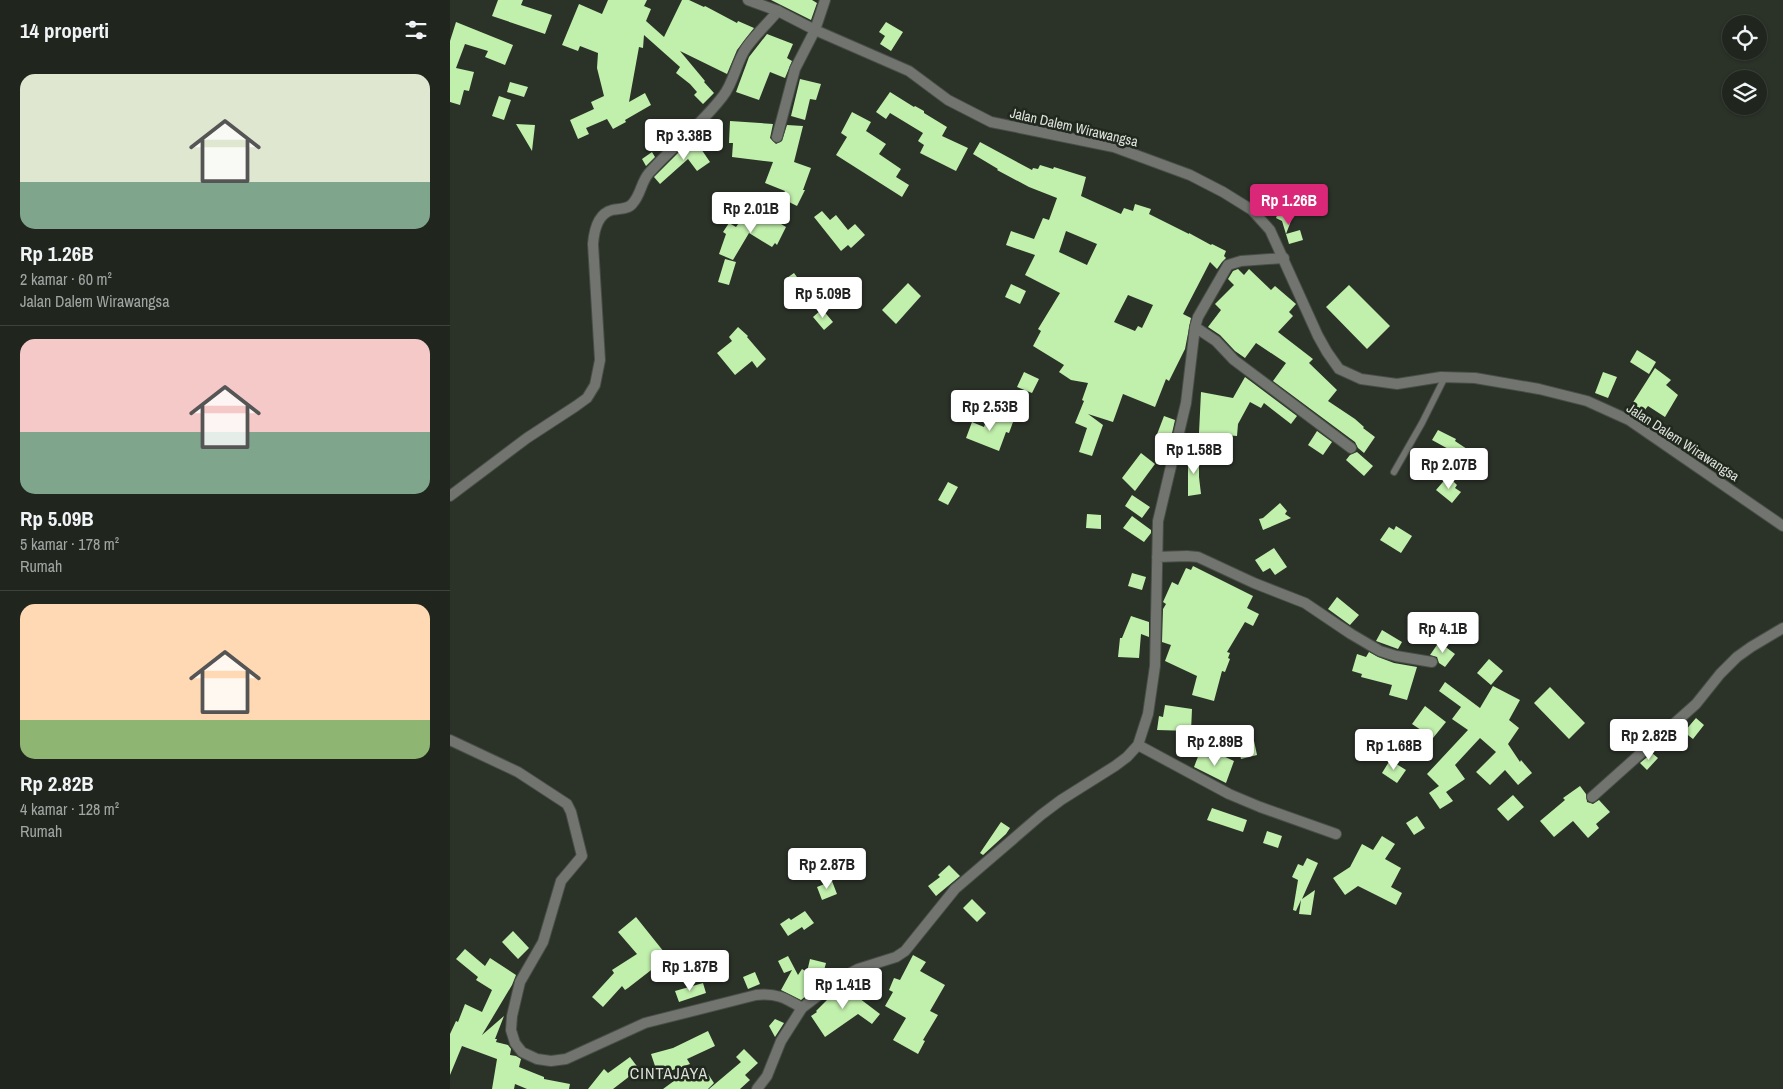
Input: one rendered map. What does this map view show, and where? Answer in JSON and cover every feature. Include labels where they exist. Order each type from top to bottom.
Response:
[{"type":"street","name":"Jalan Dalem Wirawangsa","points":[[748,0],[778,11],[815,30],[909,71],[948,100],[992,122],[1114,147],[1190,175],[1252,210],[1270,230],[1318,336],[1339,368],[1361,379],[1397,384],[1445,377],[1475,378],[1514,384],[1587,401],[1629,420],[1783,526]]},
{"type":"street","points":[[777,137],[795,69],[815,30],[825,0]]},
{"type":"street","points":[[450,496],[527,438],[587,398],[595,385],[600,360],[594,244],[594,232],[597,224],[606,213],[626,208],[635,202],[645,177],[698,126],[723,96],[731,84],[747,47],[778,11]]},
{"type":"street","points":[[757,1089],[767,1076],[777,1049],[799,1012],[841,978],[858,969],[896,957],[905,952],[955,889],[1041,815],[1115,766],[1138,745],[1148,714],[1155,666],[1158,521],[1185,411],[1195,327],[1198,317],[1228,265],[1241,261],[1284,258]]},
{"type":"street","points":[[1195,327],[1216,341],[1234,360],[1351,448]]},
{"type":"street","points":[[1157,557],[1198,557],[1254,583],[1305,603],[1380,651],[1396,656],[1432,662]]},
{"type":"street","points":[[1592,797],[1696,704],[1720,674],[1737,657],[1750,647],[1783,628]]},
{"type":"street","points":[[450,740],[518,772],[567,804],[572,812],[581,853],[561,881],[543,942],[520,982],[512,1016],[512,1030],[515,1043],[522,1052],[537,1059],[551,1061],[566,1059],[645,1023],[756,995],[774,994],[784,997],[799,1012]]},
{"type":"street","points":[[1138,745],[1230,794],[1260,807],[1336,834]]},
{"type":"lane","points":[[1394,472],[1445,377]]},
{"type":"building","points":[[498,0],[523,0],[521,5],[552,15],[545,34],[492,16]]},
{"type":"building","points":[[608,0],[647,0],[644,6],[651,9],[646,21],[664,37],[682,0],[689,0],[705,6],[737,23],[738,21],[754,28],[737,50],[727,74],[680,51],[714,93],[703,104],[694,95],[697,92],[676,73],[680,67],[644,35],[643,48],[639,47],[629,102],[645,93],[651,105],[613,129],[607,119],[586,128],[589,134],[578,139],[570,120],[594,109],[591,102],[604,96],[597,68],[598,53],[580,46],[578,51],[562,45],[579,4],[602,14]]},
{"type":"building","points":[[771,0],[812,0],[817,3],[811,20]]},
{"type":"building","points":[[456,22],[513,45],[505,65],[485,57],[488,51],[465,44],[456,68],[474,72],[469,91],[464,90],[460,105],[450,102],[450,41]]},
{"type":"building","points":[[886,22],[903,32],[891,51],[880,44],[885,36],[879,32]]},
{"type":"building","points":[[767,34],[793,44],[787,58],[792,61],[785,78],[770,72],[759,100],[736,92],[749,57]]},
{"type":"building","points":[[800,79],[821,84],[816,100],[810,99],[805,120],[791,116]]},
{"type":"building","points":[[510,82],[528,87],[524,97],[507,92]]},
{"type":"building","points":[[890,92],[924,111],[924,113],[947,127],[942,136],[968,148],[956,171],[920,153],[924,145],[918,141],[923,133],[890,113],[886,119],[876,112]]},
{"type":"building","points":[[499,96],[511,100],[504,120],[492,116]]},
{"type":"building","points":[[852,112],[871,122],[866,131],[886,144],[879,154],[901,169],[896,177],[909,185],[902,197],[836,155],[847,137],[841,133]]},
{"type":"building","points":[[730,121],[773,124],[770,138],[776,144],[782,141],[787,125],[803,126],[794,162],[811,168],[803,190],[805,190],[797,206],[781,198],[785,191],[765,183],[773,162],[732,157],[733,143],[729,143]]},
{"type":"building","points":[[516,124],[535,125],[532,151]]},
{"type":"building","points":[[695,140],[710,162],[697,171],[688,159],[660,184],[654,177],[682,149]]},
{"type":"building","points":[[980,142],[1032,170],[1033,168],[1038,169],[1040,165],[1053,169],[1054,167],[1086,177],[1081,196],[1121,214],[1124,208],[1133,211],[1135,204],[1151,209],[1149,214],[1226,251],[1224,256],[1226,258],[1217,269],[1210,262],[1183,314],[1191,318],[1185,349],[1169,381],[1166,379],[1155,407],[1123,394],[1113,422],[1088,414],[1103,425],[1092,456],[1079,452],[1087,428],[1075,423],[1084,401],[1082,400],[1088,383],[1071,380],[1059,372],[1064,365],[1033,346],[1041,331],[1038,329],[1060,293],[1025,275],[1035,255],[1006,245],[1011,231],[1034,239],[1043,218],[1049,220],[1057,198],[1029,187],[997,170],[973,154]],"holes":[[[1066,231],[1097,244],[1087,265],[1059,252]],[[1128,295],[1153,305],[1142,328],[1138,326],[1135,331],[1114,322]]]},
{"type":"building","points":[[652,152],[655,157],[646,166],[642,159]]},
{"type":"building","points":[[1280,208],[1294,213],[1286,234],[1300,230],[1303,240],[1289,244],[1282,221],[1276,218]]},
{"type":"building","points":[[822,211],[830,220],[836,215],[848,230],[855,224],[865,235],[851,248],[848,245],[841,251],[814,217]]},
{"type":"building","points":[[746,213],[761,223],[766,215],[786,227],[777,245],[775,243],[772,247],[749,233],[733,260],[719,254],[726,234],[723,232],[729,223],[736,227]]},
{"type":"building","points":[[725,259],[736,262],[729,285],[718,282]]},
{"type":"building","points":[[1238,269],[1244,275],[1249,269],[1271,290],[1275,286],[1296,304],[1289,312],[1293,316],[1278,332],[1313,359],[1309,363],[1337,390],[1328,401],[1355,419],[1375,437],[1364,453],[1355,442],[1273,381],[1286,363],[1256,343],[1245,358],[1235,351],[1220,335],[1208,327],[1221,310],[1215,304],[1234,285],[1228,279],[1233,271]]},
{"type":"building","points":[[794,273],[805,288],[796,295],[784,280]]},
{"type":"building","points":[[908,283],[921,296],[896,324],[882,310]]},
{"type":"building","points":[[1011,284],[1026,291],[1020,304],[1005,297]]},
{"type":"building","points":[[1349,285],[1390,326],[1367,349],[1326,307]]},
{"type":"building","points":[[822,309],[833,322],[824,330],[813,317]]},
{"type":"building","points":[[738,327],[748,336],[766,359],[757,368],[752,361],[735,375],[717,353],[732,341],[729,337]]},
{"type":"building","points":[[1637,350],[1656,362],[1649,374],[1630,362]]},
{"type":"building","points":[[1655,368],[1671,380],[1666,385],[1678,395],[1665,417],[1648,406],[1644,411],[1632,404]]},
{"type":"building","points":[[1024,372],[1039,379],[1032,393],[1017,387]]},
{"type":"building","points":[[1603,372],[1617,377],[1608,398],[1595,393]]},
{"type":"building","points":[[1245,377],[1297,416],[1291,424],[1264,403],[1261,408],[1250,402],[1238,424],[1237,436],[1224,435],[1224,433],[1199,433],[1201,392],[1233,398]]},
{"type":"building","points":[[989,413],[1013,422],[1009,433],[1006,432],[999,451],[966,438],[972,422],[984,427]]},
{"type":"building","points":[[1164,416],[1175,420],[1170,442],[1156,437]]},
{"type":"building","points":[[1438,430],[1456,439],[1455,441],[1476,455],[1472,462],[1432,440]]},
{"type":"building","points":[[1317,431],[1332,442],[1323,455],[1308,445]]},
{"type":"building","points":[[1357,452],[1373,466],[1364,476],[1346,460],[1350,455]]},
{"type":"building","points":[[1141,453],[1155,464],[1135,491],[1122,478]]},
{"type":"building","points":[[1188,453],[1195,453],[1196,457],[1199,457],[1201,494],[1188,496]]},
{"type":"building","points":[[1448,476],[1457,485],[1455,488],[1461,492],[1452,503],[1436,490]]},
{"type":"building","points":[[948,482],[958,487],[948,505],[938,500]]},
{"type":"building","points":[[1132,495],[1150,507],[1142,518],[1125,506]]},
{"type":"building","points":[[1280,503],[1287,511],[1285,514],[1291,518],[1263,530],[1259,519],[1263,518]]},
{"type":"building","points":[[1087,514],[1101,515],[1101,529],[1086,528]]},
{"type":"building","points":[[1132,516],[1151,530],[1151,533],[1144,542],[1123,528]]},
{"type":"building","points":[[1396,526],[1412,536],[1401,553],[1380,540],[1389,527],[1394,530]]},
{"type":"building","points":[[1274,548],[1287,567],[1275,575],[1270,568],[1263,572],[1255,560]]},
{"type":"building","points":[[1193,566],[1253,596],[1247,608],[1259,614],[1253,626],[1245,622],[1227,652],[1230,653],[1228,658],[1230,659],[1225,672],[1222,671],[1214,701],[1192,695],[1197,676],[1165,661],[1171,645],[1162,642],[1163,609],[1166,604],[1163,602],[1172,582],[1178,585],[1186,568],[1191,570]]},
{"type":"building","points":[[1132,573],[1146,577],[1142,590],[1128,586]]},
{"type":"building","points":[[1337,597],[1359,615],[1350,625],[1328,609]]},
{"type":"building","points":[[1427,612],[1438,620],[1441,617],[1452,626],[1442,640],[1418,622]]},
{"type":"building","points":[[1131,616],[1149,622],[1149,637],[1141,634],[1139,658],[1118,657],[1120,638],[1122,638]]},
{"type":"building","points":[[1382,630],[1402,642],[1398,649],[1376,641]]},
{"type":"building","points":[[1439,642],[1455,654],[1445,667],[1439,663],[1437,657],[1430,655]]},
{"type":"building","points":[[1369,652],[1394,663],[1417,667],[1407,700],[1389,695],[1392,685],[1361,677],[1362,674],[1352,671],[1357,654],[1366,657]]},
{"type":"building","points":[[1489,659],[1503,671],[1491,685],[1477,673]]},
{"type":"building","points":[[1445,682],[1480,708],[1493,686],[1520,700],[1509,720],[1519,728],[1508,744],[1520,762],[1521,760],[1532,773],[1518,785],[1505,770],[1490,785],[1476,772],[1496,752],[1480,738],[1455,765],[1465,779],[1446,792],[1453,801],[1440,809],[1429,793],[1439,786],[1427,774],[1468,730],[1452,719],[1461,707],[1439,691]]},
{"type":"building","points":[[1550,687],[1585,723],[1569,739],[1534,703]]},
{"type":"building","points":[[1165,705],[1192,709],[1191,731],[1157,730],[1159,716],[1163,717]]},
{"type":"building","points":[[1425,706],[1446,722],[1433,738],[1412,724]]},
{"type":"building","points":[[1696,718],[1704,725],[1693,739],[1684,732]]},
{"type":"building","points":[[1254,741],[1257,755],[1241,759],[1238,745]]},
{"type":"building","points":[[1652,753],[1658,758],[1647,770],[1640,763]]},
{"type":"building","points":[[1199,754],[1218,761],[1221,755],[1234,761],[1226,783],[1194,767]]},
{"type":"building","points":[[1390,760],[1406,770],[1397,783],[1382,773]]},
{"type":"building","points":[[1580,786],[1586,794],[1587,802],[1593,804],[1599,800],[1610,812],[1596,824],[1599,828],[1588,838],[1573,821],[1554,837],[1540,821],[1565,800],[1563,798]]},
{"type":"building","points":[[1513,795],[1524,807],[1508,821],[1497,809]]},
{"type":"building","points":[[1212,808],[1247,820],[1243,832],[1207,820]]},
{"type":"building","points":[[1417,816],[1425,828],[1414,835],[1406,823]]},
{"type":"building","points":[[1001,822],[1010,828],[983,855],[980,853]]},
{"type":"building","points":[[1267,831],[1282,836],[1278,848],[1263,843]]},
{"type":"building","points":[[1382,836],[1395,844],[1385,859],[1401,868],[1391,887],[1402,893],[1396,905],[1358,886],[1345,895],[1333,878],[1350,867],[1362,844],[1373,850]]},
{"type":"building","points":[[1307,858],[1318,863],[1302,899],[1315,890],[1311,915],[1299,914],[1301,900],[1296,911],[1293,910],[1298,880],[1292,877],[1298,864],[1303,866]]},
{"type":"building","points":[[949,865],[960,876],[936,896],[928,886],[940,877],[938,875]]},
{"type":"building","points":[[832,881],[837,894],[822,900],[817,887]]},
{"type":"building","points":[[972,899],[986,913],[977,922],[963,908]]},
{"type":"building","points":[[805,911],[814,923],[804,930],[802,927],[788,936],[780,924],[789,918],[791,920]]},
{"type":"building","points":[[636,917],[668,957],[625,990],[622,986],[603,1007],[592,997],[614,973],[612,970],[637,954],[618,932]]},
{"type":"building","points":[[513,931],[529,948],[518,959],[502,942]]},
{"type":"building","points":[[465,949],[485,966],[490,958],[516,975],[482,1035],[504,1016],[495,1039],[497,1039],[496,1042],[508,1045],[511,1049],[510,1055],[521,1059],[519,1067],[544,1077],[544,1079],[570,1084],[569,1089],[527,1089],[515,1084],[514,1089],[492,1089],[497,1059],[462,1046],[450,1075],[450,1034],[456,1021],[458,1022],[465,1004],[482,1012],[492,990],[476,980],[478,977],[456,959]]},
{"type":"building","points":[[913,955],[926,962],[920,971],[945,985],[930,1011],[938,1015],[923,1040],[925,1041],[918,1054],[893,1040],[906,1018],[885,1006],[893,992],[889,990],[894,978],[900,980]]},
{"type":"building","points":[[788,956],[798,975],[802,969],[807,972],[810,959],[826,963],[822,978],[812,991],[801,1000],[781,990],[792,970],[784,973],[778,961]]},
{"type":"building","points":[[755,972],[760,984],[748,989],[743,977]]},
{"type":"building","points":[[852,981],[861,989],[855,995],[880,1014],[872,1024],[858,1014],[825,1037],[811,1016],[838,989],[843,985],[845,988]]},
{"type":"building","points":[[703,983],[706,993],[679,1002],[675,991]]},
{"type":"building","points":[[775,1019],[784,1023],[775,1037],[769,1026]]},
{"type":"building","points":[[708,1031],[715,1046],[687,1059],[690,1064],[658,1075],[651,1054],[673,1048]]},
{"type":"building","points":[[744,1049],[758,1063],[745,1075],[750,1080],[740,1089],[709,1089],[741,1062],[736,1057]]},
{"type":"building","points":[[630,1057],[639,1069],[613,1089],[588,1089],[604,1069],[608,1073]]},
{"type":"building","points":[[693,1067],[701,1079],[708,1074],[714,1083],[708,1089],[663,1089]]},
{"type":"district","name":"CINTAJAYA","points":[[669,1073]]}]
